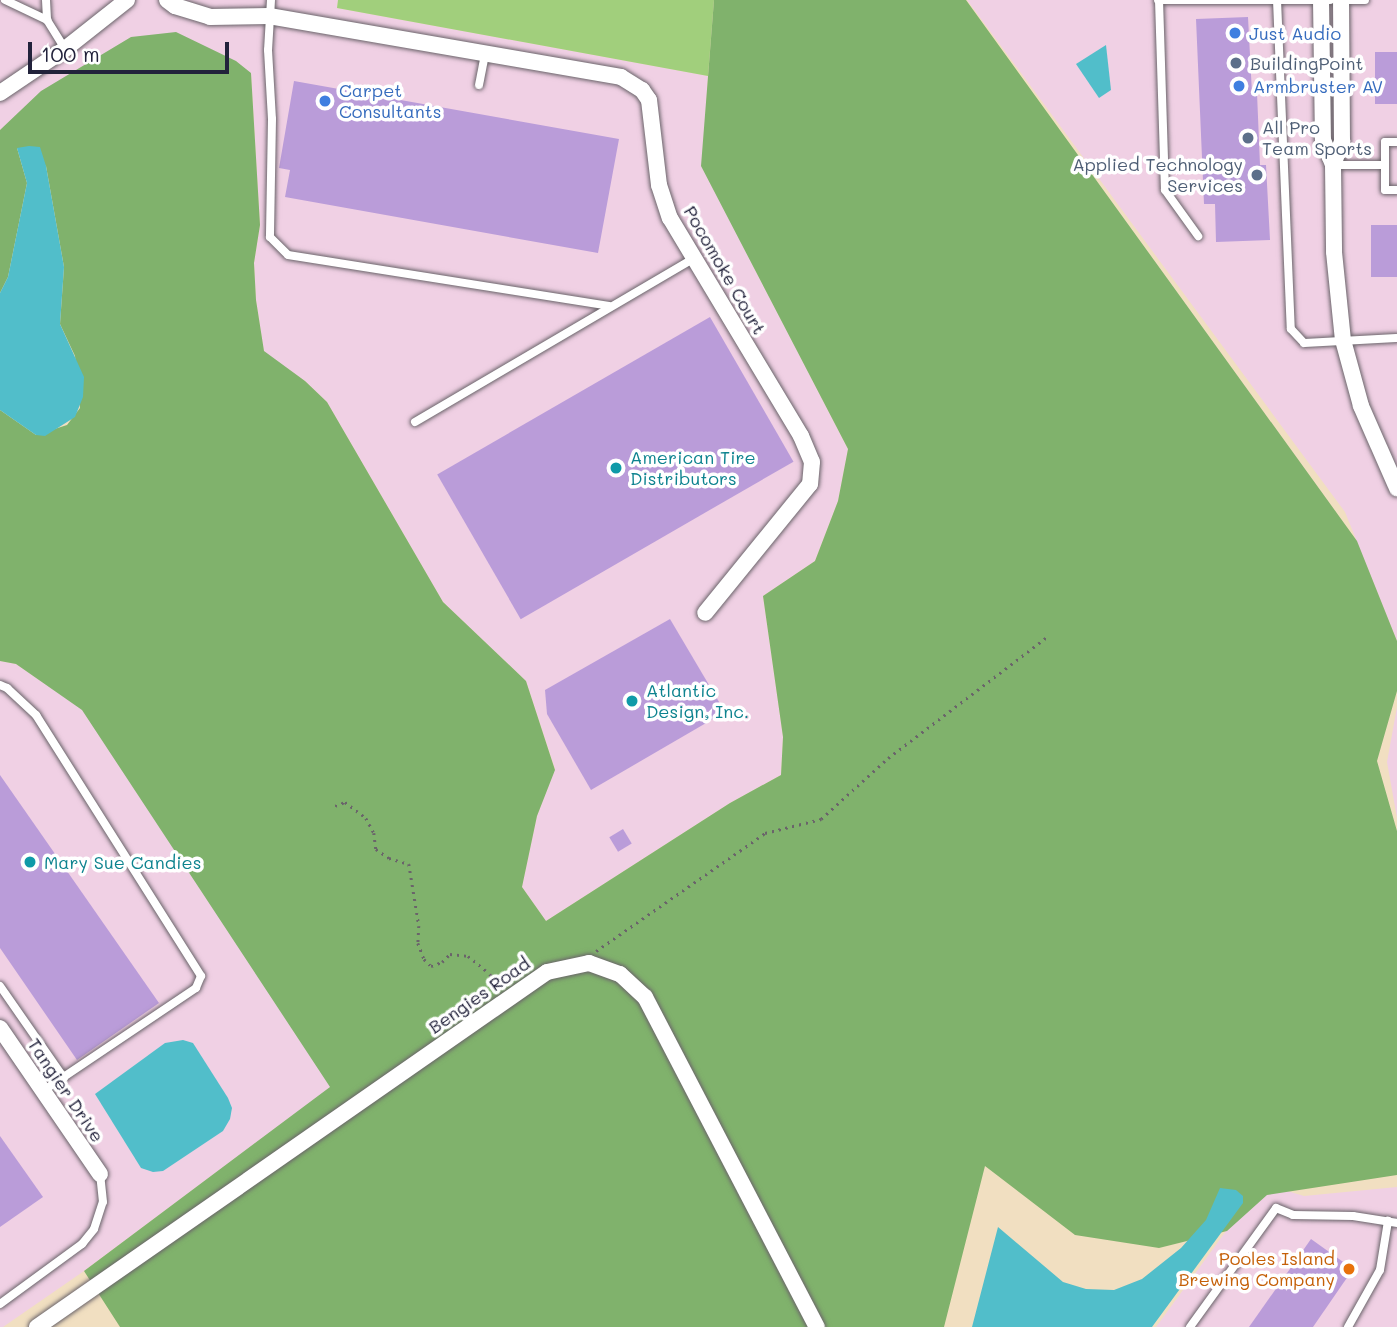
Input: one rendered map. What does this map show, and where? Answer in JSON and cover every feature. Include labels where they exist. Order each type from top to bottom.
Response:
[{"type":"street","points":[[0,93],[65,49],[127,0]]},
{"type":"street","name":"Pocomoke Court","points":[[167,0],[175,6],[210,17],[270,8],[621,77],[642,90],[649,100],[659,185],[670,218],[801,436],[812,461],[810,484],[705,612]]},
{"type":"street","points":[[1321,0],[1323,141],[1333,165]]},
{"type":"street","points":[[1343,0],[1342,141],[1333,165],[1334,252],[1343,340],[1365,417],[1397,488]]},
{"type":"street","points":[[589,963],[620,974],[645,997],[817,1327]]},
{"type":"street","name":"Bengies Road","points":[[37,1327],[547,972],[589,963]]},
{"type":"street","name":"Tangier Drive","points":[[0,1028],[100,1174]]},
{"type":"lane","points":[[5,0],[47,20]]},
{"type":"lane","points":[[46,0],[47,20],[65,49]]},
{"type":"lane","points":[[1198,236],[1165,190],[1159,0],[1331,0]]},
{"type":"lane","points":[[1277,0],[1290,329],[1304,343],[1397,338]]},
{"type":"lane","points":[[1343,0],[1365,0]]},
{"type":"lane","points":[[270,8],[270,237],[288,255],[609,306]]},
{"type":"lane","points":[[480,85],[485,52]]},
{"type":"lane","points":[[1397,142],[1385,142],[1385,190],[1397,190]]},
{"type":"lane","points":[[1333,165],[1385,164]]},
{"type":"lane","points":[[415,422],[694,258]]},
{"type":"lane","points":[[0,685],[7,688],[36,715],[201,976],[196,988],[44,1090]]},
{"type":"lane","points":[[0,986],[64,1078]]},
{"type":"lane","points":[[0,1304],[82,1244],[94,1229],[103,1202],[100,1174]]},
{"type":"lane","points":[[1190,1327],[1276,1208],[1293,1216],[1353,1216],[1392,1222],[1380,1270],[1348,1327]]},
{"type":"path","points":[[589,963],[598,947],[765,833],[821,819],[888,758],[1047,637]]},
{"type":"path","points":[[335,806],[345,802],[366,818],[374,832],[376,849],[389,858],[409,864],[419,926],[418,943],[424,959],[431,966],[442,962],[450,954],[468,956],[490,974],[507,1000]]},
{"type":"shaded area","points":[[0,0],[338,0],[337,8],[708,76],[702,167],[848,449],[838,501],[815,561],[763,596],[783,737],[781,775],[730,803],[546,921],[522,887],[537,816],[555,769],[526,681],[443,602],[327,402],[305,381],[264,352],[256,300],[254,263],[260,225],[251,73],[15,118],[0,130]]},
{"type":"shaded area","points":[[967,0],[1397,0],[1397,641],[1345,512]]},
{"type":"shaded area","points":[[0,661],[16,664],[82,709],[331,1087],[84,1271],[3,1327],[0,1327]]},
{"type":"shaded area","points":[[1397,707],[1397,818],[1387,762]]},
{"type":"shaded area","points":[[1261,1183],[1304,1196],[1397,1187],[1397,1327],[1156,1327]]},
{"type":"green space","points":[[338,0],[714,0],[708,76],[337,8]]},
{"type":"green space","points":[[714,0],[966,0],[1357,541],[1397,641],[1397,691],[1377,761],[1397,831],[1397,1175],[1267,1195],[1227,1231],[1159,1248],[1075,1235],[985,1166],[944,1327],[120,1327],[84,1271],[330,1087],[82,710],[16,664],[0,661],[0,410],[36,435],[67,425],[80,408],[75,356],[60,324],[64,267],[46,166],[17,148],[27,183],[8,277],[0,293],[0,130],[41,91],[131,37],[176,32],[236,61],[251,73],[260,225],[254,263],[256,300],[264,351],[305,381],[327,402],[443,602],[526,681],[555,770],[537,816],[522,887],[546,921],[730,803],[781,775],[783,737],[763,596],[815,561],[838,501],[848,449],[701,166]]},
{"type":"water","points":[[1106,45],[1111,90],[1099,98],[1076,64]]},
{"type":"water","points":[[40,147],[46,166],[64,267],[60,324],[84,377],[83,397],[75,417],[45,436],[36,435],[0,410],[0,293],[8,277],[27,183],[17,148]]},
{"type":"water","points":[[183,1040],[193,1043],[228,1098],[232,1108],[230,1119],[223,1131],[163,1171],[153,1172],[141,1168],[95,1094],[165,1043]]},
{"type":"water","points":[[1220,1188],[1236,1190],[1243,1196],[1243,1203],[1152,1327],[972,1327],[998,1227],[1063,1282],[1086,1289],[1114,1290],[1142,1279],[1181,1248],[1206,1220]]},
{"type":"building","points":[[1248,17],[1252,93],[1257,93],[1260,165],[1266,165],[1270,240],[1216,242],[1215,204],[1204,204],[1196,19]]},
{"type":"building","points":[[1375,52],[1397,52],[1397,104],[1375,104]]},
{"type":"building","points":[[294,81],[619,139],[598,253],[285,197],[290,170],[279,168]]},
{"type":"building","points":[[1371,225],[1397,225],[1397,277],[1371,277]]},
{"type":"building","name":"American Tire Distributors","points":[[710,317],[794,462],[521,619],[437,474]]},
{"type":"building","name":"Atlantic Design, Inc.","points":[[670,619],[725,712],[591,790],[547,714],[545,690]]},
{"type":"building","name":"Mary Sue Candies","points":[[0,775],[159,1003],[77,1060],[0,948]]},
{"type":"building","points":[[623,829],[632,844],[618,852],[609,837]]},
{"type":"building","points":[[0,1136],[43,1197],[0,1227]]},
{"type":"building","points":[[1311,1239],[1353,1269],[1313,1327],[1249,1327]]},
{"type":"place","name":"Just Audio","points":[[1235,33]]},
{"type":"place","name":"BuildingPoint","points":[[1236,63]]},
{"type":"place","name":"Armbruster AV","points":[[1239,86]]},
{"type":"place","name":"Carpet Consultants","points":[[325,101]]},
{"type":"place","name":"All Pro Team Sports","points":[[1248,138]]},
{"type":"place","name":"Applied Technology Services","points":[[1257,175]]},
{"type":"place","name":"American Tire Distributors","points":[[616,468]]},
{"type":"place","name":"Atlantic Design, Inc.","points":[[632,701]]},
{"type":"place","name":"Mary Sue Candies","points":[[30,862]]},
{"type":"place","name":"Pooles Island Brewing Company","points":[[1349,1269]]}]
